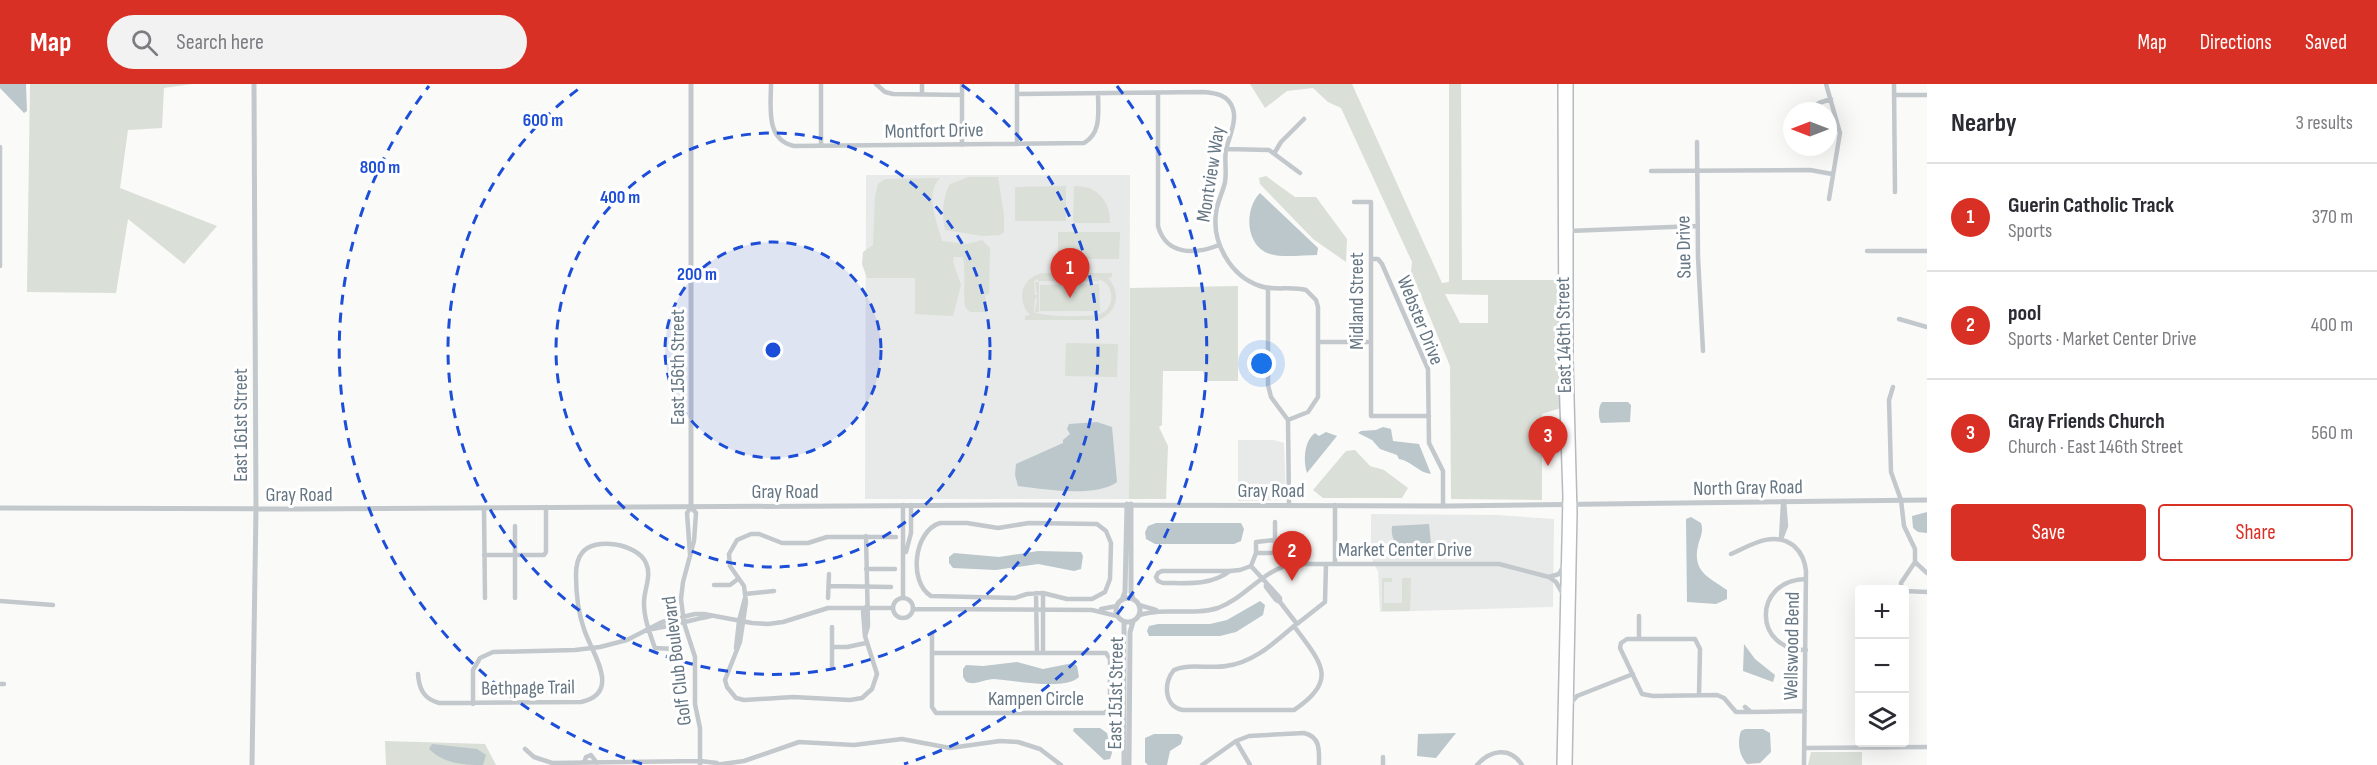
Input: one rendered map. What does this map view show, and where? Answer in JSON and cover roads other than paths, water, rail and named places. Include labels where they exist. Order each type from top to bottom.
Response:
[{"type":"main road","name":"East 146th Street","points":[[1561,765],[1565,564],[1570,504],[1563,375],[1562,84]]},
{"type":"main road","name":"East 146th Street","points":[[1568,765],[1569,84]]},
{"type":"street","name":"East 161st Street","points":[[252,765],[256,509],[254,84]]},
{"type":"street","name":"East 156th Street","points":[[691,84],[691,507]]},
{"type":"street","name":"Montfort Drive","points":[[771,84],[771,120],[774,132],[778,138],[794,146],[1077,144],[1091,139],[1096,129],[1098,93]]},
{"type":"street","points":[[821,84],[821,146]]},
{"type":"street","points":[[876,84],[889,94],[962,94]]},
{"type":"street","points":[[922,84],[922,94]]},
{"type":"street","points":[[962,84],[962,144]]},
{"type":"street","points":[[1017,84],[1017,144]]},
{"type":"street","points":[[1826,84],[1840,133],[1829,199]]},
{"type":"street","points":[[1894,84],[1895,192]]},
{"type":"street","name":"Montview Way","points":[[1017,94],[1203,92],[1217,94],[1225,98],[1232,106],[1234,117],[1227,149],[1226,179],[1216,212],[1215,228],[1219,245],[1226,259],[1237,271],[1259,286],[1298,288],[1311,294],[1318,307],[1318,397],[1308,412],[1288,420]]},
{"type":"street","points":[[1158,93],[1158,226],[1161,235],[1165,242],[1181,250],[1202,250],[1219,245]]},
{"type":"street","points":[[1894,95],[1927,95]]},
{"type":"street","points":[[1822,102],[1831,99]]},
{"type":"street","points":[[1275,152],[1281,142],[1304,119]]},
{"type":"street","name":"Sue Drive","points":[[1697,142],[1697,226],[1703,351]]},
{"type":"street","points":[[0,147],[0,266]]},
{"type":"street","points":[[1227,149],[1265,149],[1275,152],[1300,173]]},
{"type":"street","points":[[1652,171],[1810,170],[1832,174]]},
{"type":"street","name":"Midland Street","points":[[1354,202],[1371,202],[1371,417],[1429,416]]},
{"type":"street","points":[[1568,231],[1697,226]]},
{"type":"street","points":[[1867,251],[1927,250]]},
{"type":"street","name":"Webster Drive","points":[[1371,259],[1380,260],[1427,366],[1429,442],[1443,471],[1443,506]]},
{"type":"street","points":[[1268,288],[1268,385],[1271,397],[1288,420],[1289,505]]},
{"type":"street","points":[[1899,319],[1927,327]]},
{"type":"street","points":[[1319,342],[1371,342]]},
{"type":"street","points":[[1893,387],[1889,400],[1890,468],[1901,500],[1903,524],[1914,547],[1915,561],[1901,582],[1902,585]]},
{"type":"street","name":"North Gray Road","points":[[1570,504],[1927,500]]},
{"type":"street","points":[[1731,554],[1764,540],[1781,539],[1784,501]]},
{"type":"street","points":[[1092,610],[1117,616],[1124,622],[1133,621],[1139,615],[1139,605],[1133,599],[1131,592],[1129,504]]},
{"type":"street","points":[[1117,616],[1117,606],[1125,592],[1129,504]]},
{"type":"street","name":"Gray Road","points":[[0,508],[1570,504]]},
{"type":"street","points":[[903,505],[903,598]]},
{"type":"street","points":[[904,557],[910,532],[911,505]]},
{"type":"street","points":[[1335,505],[1335,564]]},
{"type":"street","points":[[484,555],[545,554],[546,507]]},
{"type":"street","name":"Golf Club Boulevard","points":[[691,507],[696,513],[694,541],[681,593],[684,620],[695,657],[695,704],[700,728],[700,763]]},
{"type":"street","points":[[484,508],[485,598]]},
{"type":"street","points":[[1256,553],[1275,553],[1275,522]]},
{"type":"street","points":[[943,523],[966,523],[998,528],[1029,523],[1094,523],[1102,526],[1109,535],[1110,584],[1105,592],[1098,597],[1067,599],[1036,593],[1012,598],[934,597],[927,594],[920,586],[918,564],[925,534],[930,527],[943,523]]},
{"type":"street","points":[[515,526],[515,598]]},
{"type":"street","points":[[866,536],[866,607],[863,612],[866,643],[876,664],[876,680],[869,693],[853,700],[793,697],[737,699],[728,690],[725,680],[736,649],[745,596],[743,584],[730,566],[729,554],[735,543],[748,534],[759,534],[782,543],[808,543],[827,537],[866,536],[896,537]]},
{"type":"street","name":"Wellswood Bend","points":[[1781,539],[1792,544],[1806,564],[1804,765]]},
{"type":"street","points":[[1230,571],[1217,580],[1203,583],[1163,583],[1156,577],[1162,571],[1243,570],[1251,566],[1256,553],[1257,541],[1275,540]]},
{"type":"street","name":"Bethpage Trail","points":[[418,674],[423,693],[433,702],[473,704],[589,700],[601,688],[603,678],[582,622],[576,585],[579,559],[582,553],[591,546],[625,546],[638,551],[643,557],[648,572],[644,607],[653,650],[675,649]]},
{"type":"street","points":[[1915,561],[1927,573]]},
{"type":"street","points":[[1251,566],[1280,602],[1295,625],[1319,659],[1322,676],[1316,690],[1294,710],[1183,711],[1174,708],[1169,699],[1168,681],[1174,670],[1228,666],[1246,661],[1262,652],[1295,625],[1325,602],[1326,564]]},
{"type":"street","name":"Market Center Drive","points":[[1139,615],[1217,608],[1242,597],[1286,566],[1499,564],[1549,577]]},
{"type":"street","points":[[1549,577],[1559,574],[1565,564]]},
{"type":"street","points":[[866,569],[895,569]]},
{"type":"street","points":[[828,574],[828,598]]},
{"type":"street","points":[[1549,577],[1556,582],[1565,597]]},
{"type":"street","points":[[714,585],[728,585],[738,579]]},
{"type":"street","points":[[1806,579],[1791,581],[1776,590],[1768,601],[1765,614],[1767,626],[1777,641],[1790,649],[1806,650]]},
{"type":"street","points":[[828,586],[891,587]]},
{"type":"street","points":[[1909,590],[1927,592]]},
{"type":"street","points":[[745,596],[774,591]]},
{"type":"street","points":[[1036,593],[1040,653]]},
{"type":"street","points":[[1040,653],[1043,593]]},
{"type":"street","points":[[903,598],[912,603],[913,609],[910,616],[903,618],[896,615],[893,608],[896,601],[903,598]]},
{"type":"street","points":[[1122,600],[1133,599]]},
{"type":"street","points":[[0,601],[54,605]]},
{"type":"street","name":"Market Center Drive","points":[[1139,605],[1165,611]]},
{"type":"street","points":[[913,609],[1092,610],[1117,606]]},
{"type":"street","points":[[473,704],[473,670],[476,663],[486,654],[493,652],[592,648],[627,640],[669,620],[711,616],[772,624],[823,609],[893,608]]},
{"type":"street","points":[[1639,616],[1639,639]]},
{"type":"street","points":[[669,620],[670,627]]},
{"type":"street","points":[[649,630],[670,627],[684,620]]},
{"type":"street","name":"East 151st Street","points":[[1129,765],[1130,632],[1133,621]]},
{"type":"street","name":"East 151st Street","points":[[1124,622],[1124,765]]},
{"type":"street","points":[[832,627],[832,667]]},
{"type":"street","name":"Kampen Circle","points":[[932,633],[932,653],[932,707],[936,713],[1104,713],[1110,711],[1110,659],[1108,654],[932,653]]},
{"type":"street","points":[[1700,695],[1700,649],[1695,639],[1627,639],[1621,643],[1620,648],[1644,695],[1720,696],[1733,711],[1805,711]]},
{"type":"street","points":[[832,647],[866,643]]},
{"type":"street","points":[[1569,705],[1577,696],[1633,674]]},
{"type":"street","points":[[1569,694],[1577,696]]},
{"type":"street","points":[[1745,707],[1751,712]]},
{"type":"street","points":[[1202,765],[1236,741],[1249,735],[1259,734],[1304,733],[1316,741],[1319,746],[1319,762]]},
{"type":"street","points":[[525,749],[529,754],[545,762],[717,764],[744,761],[799,742],[815,741],[854,745],[902,739],[951,748],[1000,741],[1018,742],[1040,749],[1061,765]]},
{"type":"street","points":[[1236,741],[1250,765]]},
{"type":"street","points":[[1805,748],[1927,747]]},
{"type":"street","points":[[1477,765],[1492,753],[1511,754],[1522,765]]},
{"type":"street","points":[[584,763],[586,757],[591,755],[597,763]]},
{"type":"street","points":[[1383,757],[1383,765]]},
{"type":"street","points":[[674,763],[681,765]]},
{"type":"place","name":"Guerin Catholic Track","points":[[1070,298]]},
{"type":"place","name":"Gray Friends Church","points":[[1548,466]]},
{"type":"place","name":"pool","points":[[1292,581]]}]
